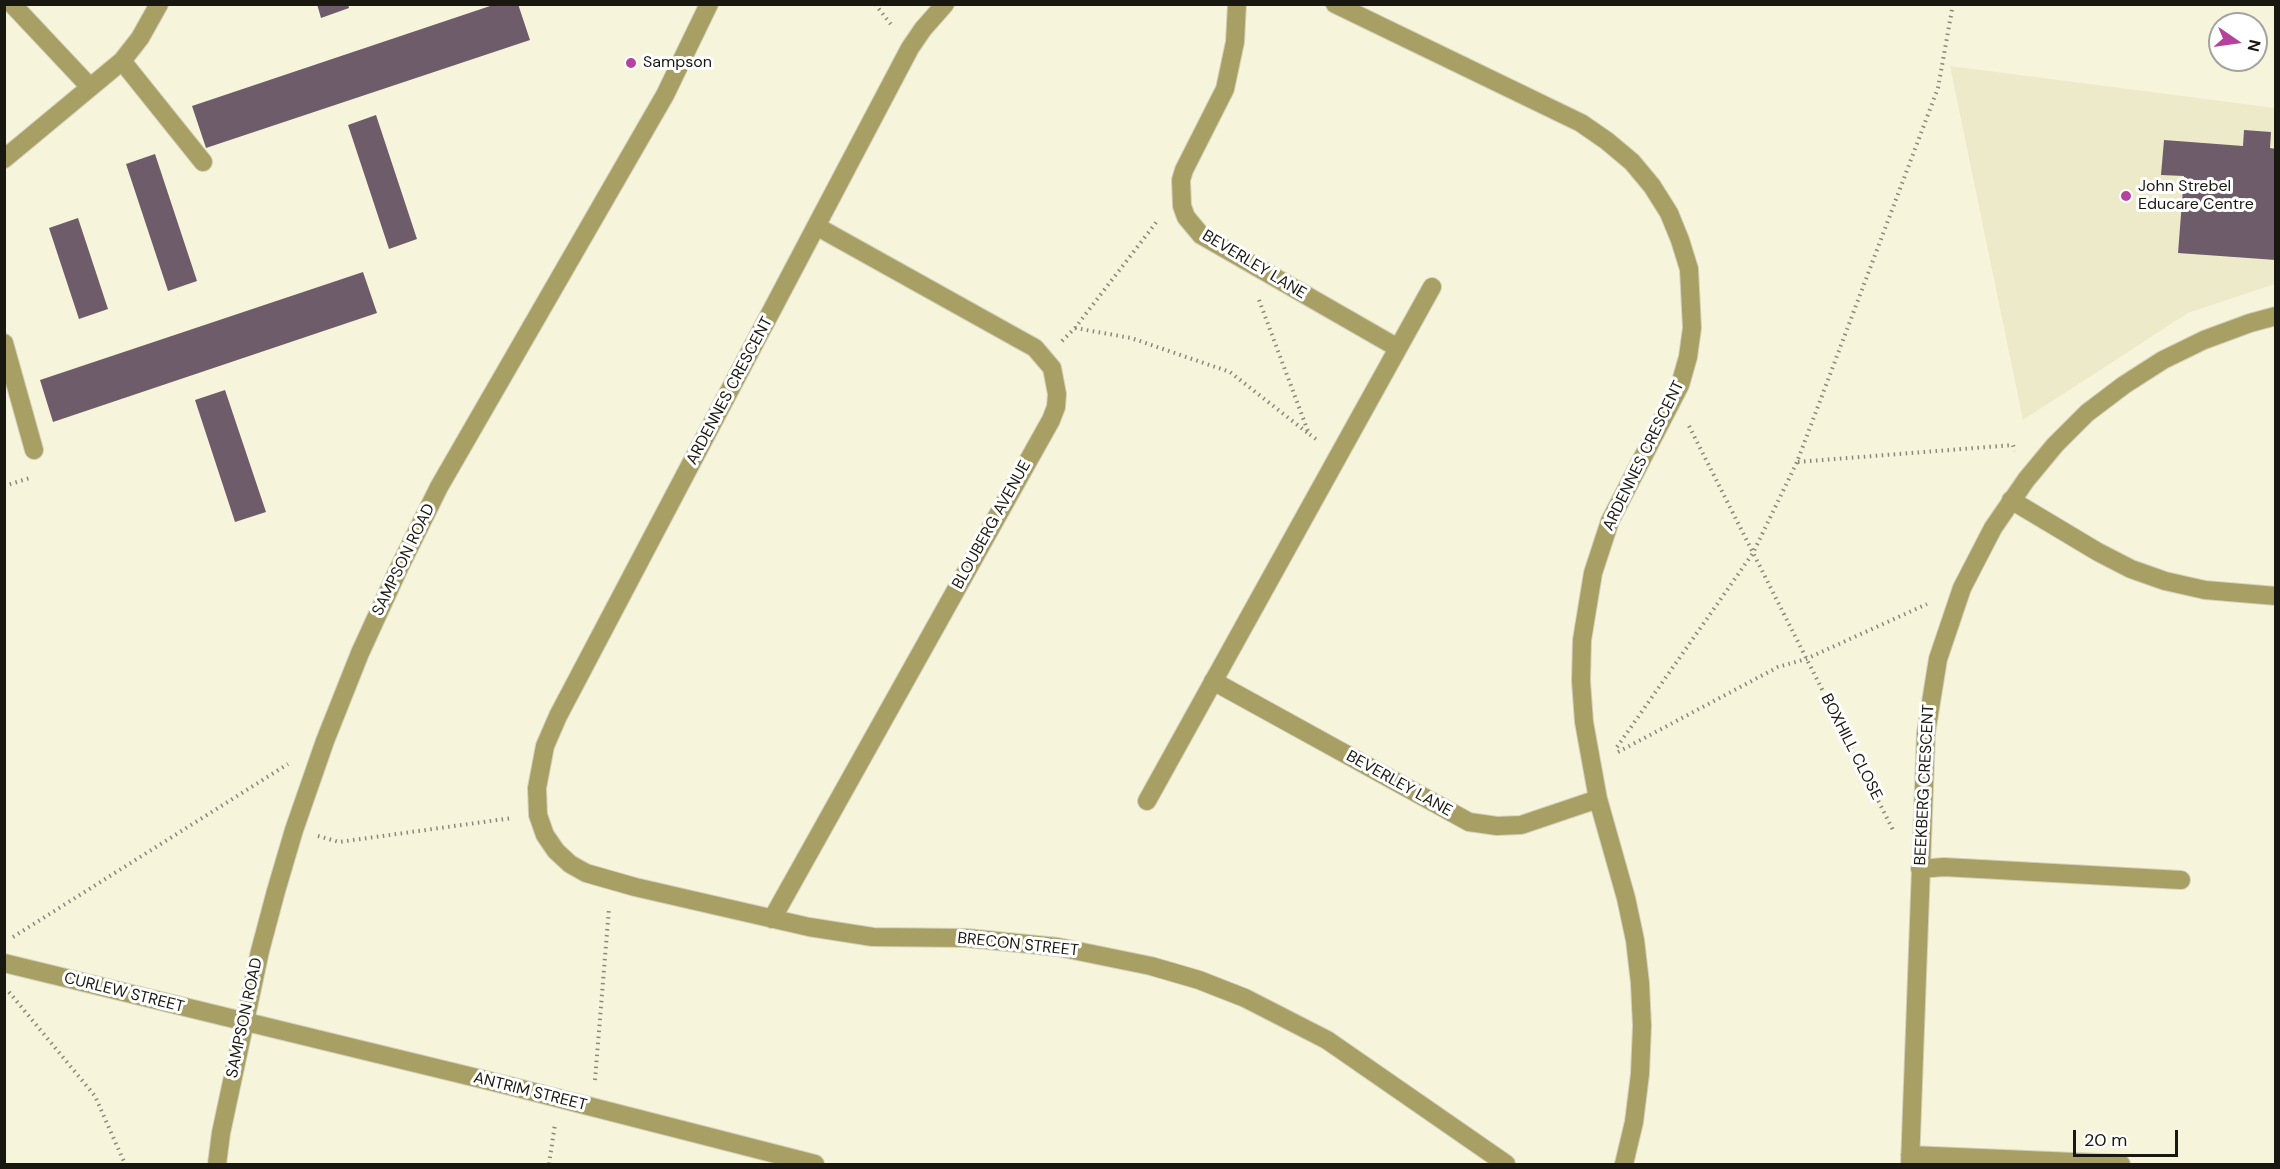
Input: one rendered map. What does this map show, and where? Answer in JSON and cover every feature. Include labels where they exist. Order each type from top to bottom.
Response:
[{"type":"street","points":[[12,4],[90,87]]},
{"type":"street","points":[[4,159],[122,61],[140,38],[159,4]]},
{"type":"street","name":"SAMPSON ROAD","points":[[217,1164],[221,1132],[260,951],[294,830],[360,653],[439,487],[664,95],[709,4]]},
{"type":"street","name":"ARDENNES CRESCENT","points":[[537,788],[545,746],[558,716],[910,48],[945,4]]},
{"type":"street","points":[[1180,191],[1184,170],[1226,89],[1235,42],[1237,4]]},
{"type":"street","name":"ARDENNES CRESCENT","points":[[1335,4],[1581,123],[1607,141],[1632,162],[1652,186],[1669,213],[1689,269],[1692,328],[1688,357],[1680,385],[1610,521],[1593,573],[1582,640],[1581,681],[1584,722],[1598,800],[1626,898],[1635,940],[1640,983],[1642,1026],[1640,1074],[1634,1122],[1624,1164]]},
{"type":"street","points":[[122,61],[203,162]]},
{"type":"street","name":"BEVERLEY LANE","points":[[1180,191],[1186,217],[1201,235],[1398,348]]},
{"type":"street","points":[[816,226],[1035,348],[1045,358]]},
{"type":"street","points":[[1147,801],[1432,287]]},
{"type":"street","name":"BEEKBERG CRESCENT","points":[[1910,1160],[1926,733],[1938,659],[1962,588],[1976,557],[2012,500],[2055,445],[2071,429],[2124,385],[2163,360],[2204,340],[2276,316]]},
{"type":"street","points":[[4,343],[34,450]]},
{"type":"street","name":"BLOUBERG AVENUE","points":[[772,919],[1052,420],[1058,394],[1056,380],[1045,358]]},
{"type":"street","points":[[2012,500],[2098,552],[2139,572],[2165,581],[2205,590],[2276,596]]},
{"type":"street","name":"BEVERLEY LANE","points":[[1213,681],[1469,822],[1497,826],[1521,825],[1598,800]]},
{"type":"street","name":"BRECON STREET","points":[[537,788],[538,815],[545,835],[556,851],[570,864],[586,873],[772,919],[845,934],[873,937],[967,939],[1058,947],[1152,966],[1199,980],[1245,998],[1327,1040],[1506,1164]]},
{"type":"street","points":[[1920,869],[1944,867],[2181,880]]},
{"type":"street","name":"CURLEW STREET","points":[[4,963],[244,1022]]},
{"type":"street","name":"ANTRIM STREET","points":[[244,1022],[815,1164]]},
{"type":"street","points":[[1910,1160],[2121,1164]]},
{"type":"path","points":[[1953,4],[1938,88],[1797,462],[1753,553],[1612,755],[1778,667],[1806,659],[1962,588]]},
{"type":"path","points":[[1045,358],[1075,328],[1180,191]]},
{"type":"path","points":[[1256,267],[1250,278],[1310,434]]},
{"type":"path","points":[[1075,328],[1131,338],[1230,372],[1338,456]]},
{"type":"path","name":"BOXHILL CLOSE","points":[[1680,385],[1688,423],[1890,826],[1920,869]]},
{"type":"path","points":[[1797,462],[2013,446],[2026,480]]},
{"type":"path","points":[[4,943],[326,741]]},
{"type":"path","points":[[294,830],[339,842],[538,815]]},
{"type":"path","points":[[593,1108],[611,880]]},
{"type":"path","points":[[4,986],[95,1096],[125,1164]]},
{"type":"path","points":[[549,1164],[558,1099]]},
{"type":"shaded area","name":"John Strebel Educare Centre","points":[[1950,66],[2275,108],[2275,284],[2188,313],[2023,420]]},
{"type":"building","points":[[317,4],[348,4],[349,8],[321,18]]},
{"type":"building","points":[[496,4],[518,4],[530,40],[206,148],[192,106]]},
{"type":"building","points":[[376,115],[417,239],[389,249],[348,125]]},
{"type":"building","points":[[2244,130],[2271,132],[2270,148],[2276,149],[2276,260],[2178,253],[2184,176],[2161,175],[2164,140],[2243,146]]},
{"type":"building","points":[[155,154],[197,281],[168,291],[126,164]]},
{"type":"building","points":[[78,218],[108,309],[79,319],[49,228]]},
{"type":"building","points":[[363,272],[377,313],[53,422],[40,380]]},
{"type":"building","points":[[225,390],[266,512],[235,522],[195,400]]},
{"type":"place","name":"Sampson","points":[[631,63]]},
{"type":"place","name":"John Strebel Educare Centre","points":[[2126,196]]}]
